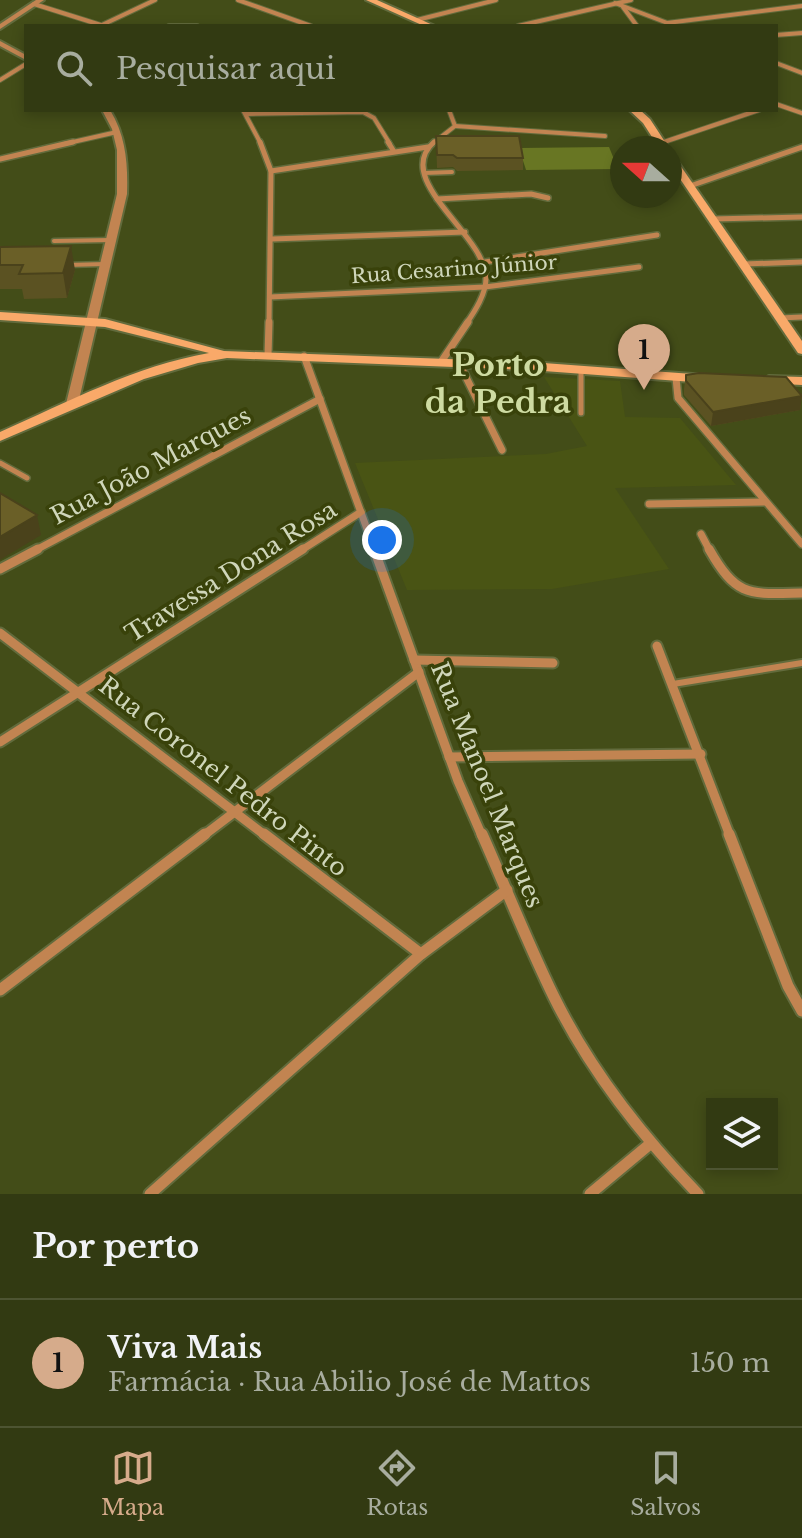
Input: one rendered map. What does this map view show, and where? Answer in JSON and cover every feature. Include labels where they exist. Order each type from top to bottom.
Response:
[{"type":"main road","points":[[370,0],[426,24]]},
{"type":"main road","points":[[636,112],[647,121],[656,136]]},
{"type":"main road","points":[[682,174],[802,350]]},
{"type":"main road","points":[[0,316],[122,326],[227,354]]},
{"type":"main road","points":[[0,437],[72,404],[181,362],[227,354],[441,362],[723,380]]},
{"type":"main road","points":[[754,380],[802,381]]},
{"type":"street","points":[[107,24],[155,0]]},
{"type":"street","points":[[238,0],[305,24]]},
{"type":"street","points":[[417,20],[496,0]]},
{"type":"street","points":[[607,0],[667,23],[802,6]]},
{"type":"street","points":[[526,24],[631,0]]},
{"type":"street","points":[[0,27],[38,2],[98,24]]},
{"type":"street","points":[[622,7],[635,24]]},
{"type":"street","points":[[778,35],[802,33]]},
{"type":"street","points":[[0,43],[24,60]]},
{"type":"street","points":[[0,80],[24,62]]},
{"type":"street","points":[[778,64],[802,73]]},
{"type":"street","points":[[778,105],[802,113]]},
{"type":"street","points":[[72,404],[122,194],[123,172],[117,132],[107,112]]},
{"type":"street","points":[[244,112],[363,112],[374,118],[393,150]]},
{"type":"street","points":[[244,112],[258,136],[271,171],[268,355]]},
{"type":"street","points":[[450,112],[455,126]]},
{"type":"street","points":[[682,138],[753,112]]},
{"type":"street","points":[[441,362],[485,287],[485,262],[437,199],[424,173],[424,155],[428,147],[455,126],[605,136]]},
{"type":"street","points":[[0,159],[117,132]]},
{"type":"street","points":[[271,171],[428,147]]},
{"type":"street","points":[[690,186],[802,147]]},
{"type":"street","points":[[437,199],[531,194],[548,198]]},
{"type":"street","points":[[713,219],[802,217]]},
{"type":"street","points":[[272,239],[465,232]]},
{"type":"street","points":[[485,262],[657,235]]},
{"type":"street","points":[[744,264],[802,262]]},
{"type":"street","name":"Rua Cesarino Júnior","points":[[270,297],[485,287],[639,267]]},
{"type":"street","points":[[780,318],[802,317]]},
{"type":"street","name":"Rua Manoel Marques","points":[[304,356],[449,757],[554,997],[580,1044],[650,1144],[698,1194]]},
{"type":"street","points":[[459,363],[502,450]]},
{"type":"street","points":[[676,378],[678,398],[802,544]]},
{"type":"street","name":"Rua João Marques","points":[[0,569],[320,399]]},
{"type":"street","points":[[649,504],[764,502]]},
{"type":"street","name":"Travessa Dona Rosa","points":[[0,742],[361,512]]},
{"type":"street","points":[[701,534],[727,581],[735,588],[759,593],[802,593]]},
{"type":"street","name":"Rua Coronel Pedro Pinto","points":[[0,633],[421,954]]},
{"type":"street","points":[[657,646],[788,986],[802,1011]]},
{"type":"street","points":[[414,660],[553,663]]},
{"type":"street","points":[[0,990],[419,672]]},
{"type":"street","points":[[449,757],[701,754]]},
{"type":"street","points":[[150,1194],[421,954],[507,890]]},
{"type":"street","points":[[590,1194],[650,1144]]},
{"type":"lane","points":[[424,173],[452,172]]},
{"type":"lane","points":[[54,241],[111,240]]},
{"type":"lane","points":[[53,265],[106,264]]},
{"type":"lane","points":[[581,370],[581,413]]},
{"type":"lane","points":[[0,463],[27,478]]},
{"type":"lane","points":[[673,684],[802,663]]},
{"type":"shaded area","points":[[609,147],[610,169],[526,170],[519,148]]},
{"type":"shaded area","points":[[544,377],[620,381],[625,417],[680,418],[736,485],[615,488],[669,569],[552,589],[407,590],[355,463],[546,454],[587,446]]},
{"type":"building","points":[[436,136],[519,136],[523,158],[437,155]]},
{"type":"building","points":[[71,246],[63,273],[19,274],[23,265],[0,265],[0,247]]},
{"type":"building","points":[[686,375],[786,377],[802,396],[713,412],[686,381]]},
{"type":"building","points":[[0,493],[37,515],[0,537]]},
{"type":"place","name":"Viva Mais","points":[[644,390]]},
{"type":"district","name":"Porto da Pedra","points":[[498,384]]}]
